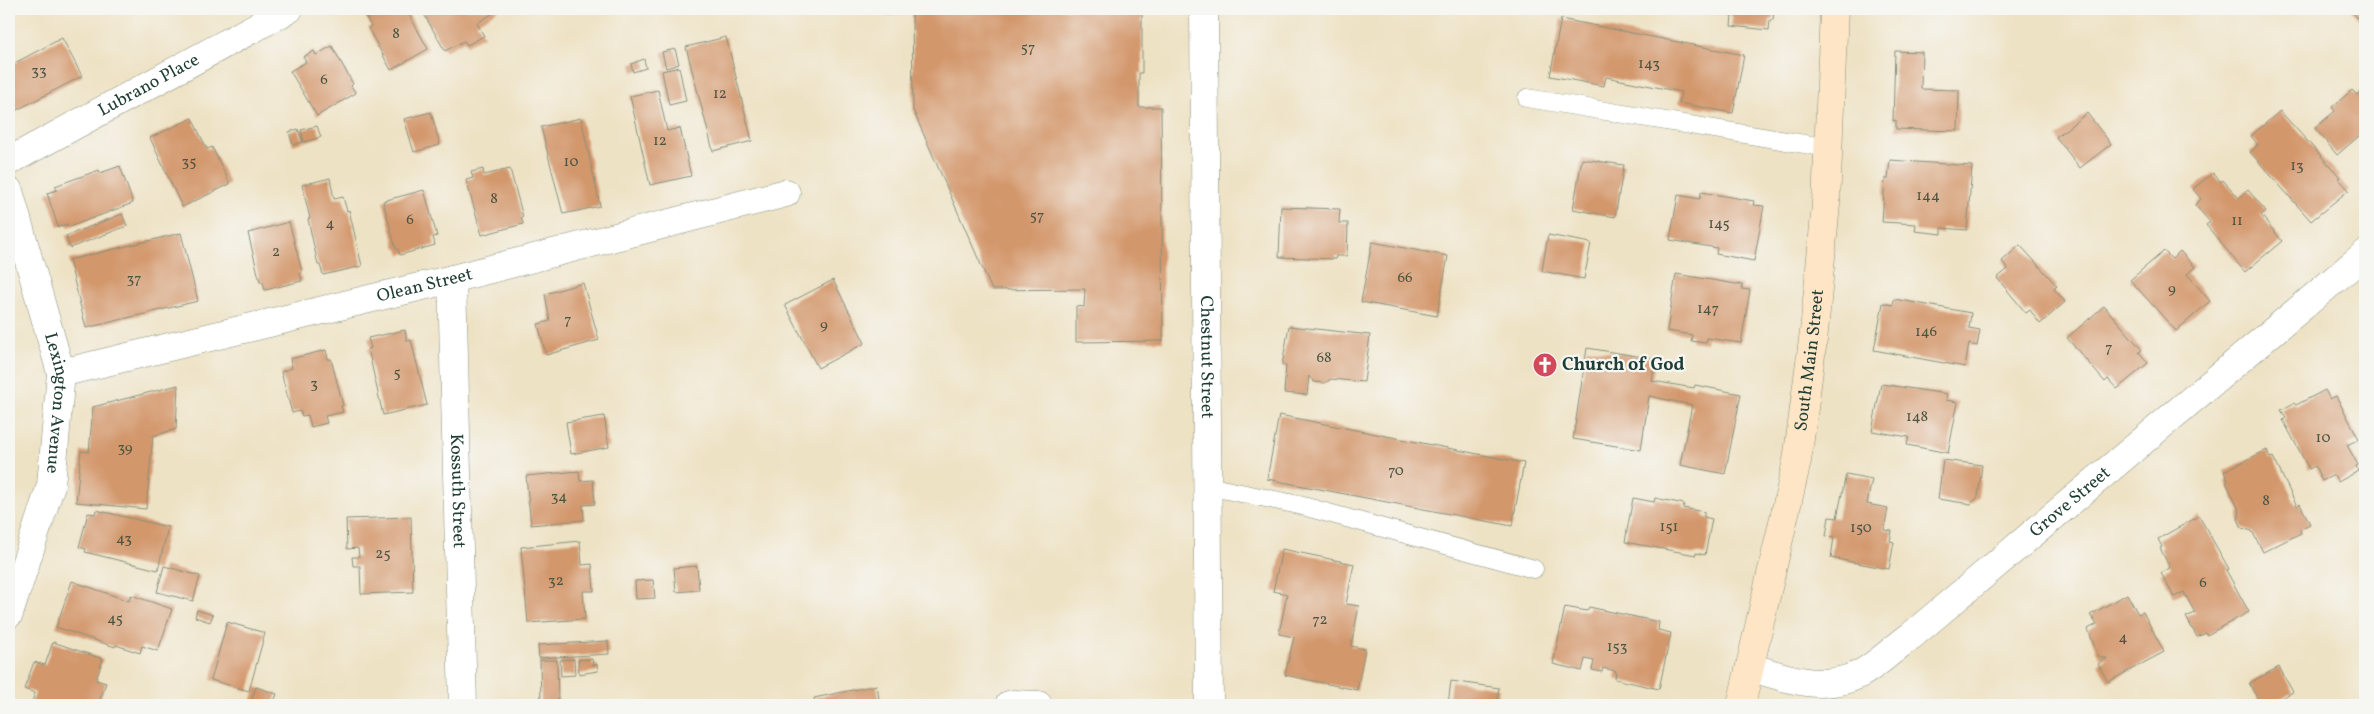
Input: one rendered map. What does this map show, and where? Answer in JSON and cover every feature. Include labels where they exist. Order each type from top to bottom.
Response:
[{"type":"main road","name":"South Main Street","points":[[1741,705],[1797,460],[1814,332],[1829,148],[1834,9]]},
{"type":"street","name":"Lubrano Place","points":[[9,161],[288,9]]},
{"type":"street","name":"Chestnut Street","points":[[1204,9],[1209,705]]},
{"type":"street","name":"Lexington Avenue","points":[[9,191],[61,373],[51,485],[9,614]]},
{"type":"street","name":"Olean Street","points":[[61,373],[452,279],[786,193]]},
{"type":"street","name":"Grove Street","points":[[1750,667],[1829,694],[1911,636],[2365,254]]},
{"type":"street","name":"Kossuth Street","points":[[452,279],[463,705]]},
{"type":"lane","points":[[1527,98],[1829,148]]},
{"type":"lane","points":[[1207,486],[1299,505],[1534,569]]},
{"type":"building","points":[[378,9],[406,9],[428,49],[391,70],[368,28],[371,26],[365,16]]},
{"type":"building","points":[[421,9],[500,9],[477,23],[484,36],[467,45],[464,41],[445,51]]},
{"type":"building","points":[[887,9],[911,9],[911,13],[887,15]]},
{"type":"building","points":[[912,9],[1142,9],[1142,73],[1139,73],[1139,107],[1161,107],[1163,341],[1076,342],[1076,306],[1084,307],[1085,289],[992,290],[913,110]]},
{"type":"building","points":[[1687,9],[1774,9],[1773,20],[1770,20],[1769,30],[1731,26],[1732,15]]},
{"type":"building","points":[[2350,9],[2365,9],[2365,15],[2359,20]]},
{"type":"building","points":[[1561,19],[1744,55],[1733,113],[1679,103],[1681,92],[1606,77],[1604,86],[1550,76]]},
{"type":"building","points":[[726,37],[752,141],[713,151],[686,47]]},
{"type":"building","points":[[62,38],[82,76],[13,112],[9,104],[9,66]]},
{"type":"building","points":[[332,46],[356,93],[317,116],[290,71],[306,62],[303,57],[314,51],[316,55]]},
{"type":"building","points":[[675,49],[679,64],[666,68],[662,52]]},
{"type":"building","points":[[1895,51],[1922,52],[1921,89],[1959,90],[1958,131],[1896,129],[1896,120],[1893,121]]},
{"type":"building","points":[[644,59],[646,68],[633,72],[631,64]]},
{"type":"building","points":[[679,67],[686,101],[669,105],[662,71]]},
{"type":"building","points":[[2365,88],[2365,142],[2359,136],[2337,155],[2315,128],[2335,111],[2332,107],[2352,90],[2357,95]]},
{"type":"building","points":[[658,90],[667,131],[680,128],[691,176],[650,185],[630,96]]},
{"type":"building","points":[[2280,111],[2340,177],[2338,178],[2349,190],[2311,221],[2250,152],[2258,145],[2251,136]]},
{"type":"building","points":[[431,112],[440,145],[414,152],[404,119]]},
{"type":"building","points":[[2087,113],[2111,144],[2080,168],[2056,137]]},
{"type":"building","points":[[192,118],[207,149],[212,147],[230,184],[182,207],[150,138]]},
{"type":"building","points":[[581,118],[600,206],[563,214],[541,127]]},
{"type":"building","points":[[317,126],[321,137],[304,142],[301,130]]},
{"type":"building","points":[[298,129],[303,142],[293,145],[289,132]]},
{"type":"building","points":[[1582,159],[1624,165],[1615,217],[1573,209]]},
{"type":"building","points":[[1890,160],[1972,166],[1967,230],[1942,228],[1942,234],[1915,231],[1916,224],[1882,222],[1885,179],[1888,179]]},
{"type":"building","points":[[120,166],[133,203],[69,227],[67,224],[58,227],[47,193],[57,190],[55,186],[99,170],[100,173]]},
{"type":"building","points":[[483,169],[484,175],[510,169],[523,217],[521,217],[523,224],[482,235],[466,180],[473,178],[471,172]]},
{"type":"building","points":[[2213,173],[2221,182],[2223,180],[2239,198],[2248,190],[2266,211],[2261,215],[2282,241],[2245,272],[2206,225],[2210,222],[2195,205],[2201,199],[2193,189]]},
{"type":"building","points":[[330,178],[334,199],[343,197],[347,211],[349,210],[362,266],[323,275],[320,265],[318,265],[302,185]]},
{"type":"building","points":[[424,190],[437,236],[433,237],[435,245],[400,255],[398,249],[396,249],[383,201]]},
{"type":"building","points":[[1701,192],[1754,201],[1753,205],[1764,206],[1754,261],[1716,254],[1717,248],[1670,240],[1678,195],[1700,199]]},
{"type":"building","points":[[1281,207],[1340,209],[1339,223],[1348,223],[1347,256],[1336,256],[1335,259],[1279,257]]},
{"type":"building","points":[[122,214],[127,226],[70,248],[66,236]]},
{"type":"building","points":[[289,222],[302,272],[300,273],[302,281],[265,290],[263,282],[260,282],[248,233]]},
{"type":"building","points":[[181,233],[198,301],[86,328],[69,260]]},
{"type":"building","points":[[1548,235],[1591,243],[1584,279],[1542,271]]},
{"type":"building","points":[[1372,242],[1448,256],[1437,316],[1361,302]]},
{"type":"building","points":[[2020,245],[2057,286],[2054,289],[2065,302],[2040,324],[2030,310],[2026,313],[1997,278],[2008,269],[2002,261]]},
{"type":"building","points":[[2164,251],[2172,259],[2180,251],[2195,267],[2187,274],[2210,301],[2176,331],[2130,280]]},
{"type":"building","points":[[1676,274],[1742,285],[1742,289],[1750,290],[1741,343],[1707,338],[1706,343],[1691,341],[1692,335],[1667,331]]},
{"type":"building","points":[[833,280],[865,343],[818,368],[785,305]]},
{"type":"building","points":[[583,283],[599,340],[546,355],[538,324],[550,321],[545,294]]},
{"type":"building","points":[[1894,299],[1971,313],[1969,328],[1980,330],[1977,346],[1969,344],[1965,367],[1874,350],[1883,303],[1893,305]]},
{"type":"building","points":[[2104,306],[2142,350],[2139,352],[2148,363],[2117,389],[2108,379],[2105,382],[2067,338]]},
{"type":"building","points":[[1289,326],[1370,335],[1364,382],[1331,379],[1325,383],[1314,382],[1309,376],[1307,395],[1284,393],[1286,366],[1282,365]]},
{"type":"building","points":[[405,330],[407,341],[411,340],[427,405],[383,415],[368,349],[371,348],[368,338]]},
{"type":"building","points":[[1587,348],[1655,359],[1652,381],[1694,388],[1695,385],[1741,394],[1725,474],[1680,465],[1692,405],[1649,396],[1641,450],[1573,439]]},
{"type":"building","points":[[326,350],[328,359],[331,359],[343,405],[341,406],[343,412],[325,416],[327,423],[311,427],[308,415],[302,416],[300,411],[292,413],[281,372],[292,368],[290,359]]},
{"type":"building","points":[[2365,352],[2365,367],[2359,355]]},
{"type":"building","points":[[1881,384],[1947,394],[1946,400],[1958,402],[1948,453],[1907,445],[1909,437],[1872,431]]},
{"type":"building","points":[[178,385],[176,429],[153,436],[146,509],[76,502],[81,451],[89,452],[93,407]]},
{"type":"building","points":[[2325,390],[2330,399],[2336,396],[2359,439],[2347,445],[2358,465],[2356,466],[2358,471],[2338,482],[2334,475],[2322,481],[2315,466],[2309,469],[2283,420],[2286,418],[2281,410],[2294,403],[2296,405]]},
{"type":"building","points":[[1279,415],[1524,463],[1512,526],[1267,479]]},
{"type":"building","points":[[604,416],[609,447],[571,454],[566,422]]},
{"type":"building","points":[[2267,450],[2270,458],[2273,457],[2297,506],[2300,504],[2310,524],[2300,529],[2301,533],[2263,552],[2252,531],[2242,528],[2238,519],[2240,512],[2226,482],[2228,480],[2224,471]]},
{"type":"building","points":[[1943,460],[1982,465],[1978,497],[1971,504],[1938,499]]},
{"type":"building","points":[[579,471],[580,481],[593,480],[595,504],[583,505],[584,520],[531,525],[526,476]]},
{"type":"building","points":[[1846,474],[1872,479],[1867,504],[1888,508],[1884,530],[1892,531],[1890,541],[1894,542],[1889,569],[1831,558],[1834,537],[1826,536],[1829,517],[1837,518]]},
{"type":"building","points":[[1633,498],[1654,502],[1655,498],[1684,504],[1683,508],[1704,512],[1704,517],[1712,519],[1705,555],[1625,542]]},
{"type":"building","points":[[96,510],[168,527],[158,570],[85,552],[86,549],[79,547],[88,513],[95,514]]},
{"type":"building","points":[[2199,516],[2229,569],[2226,570],[2249,612],[2207,635],[2206,633],[2197,637],[2186,617],[2195,613],[2184,592],[2174,597],[2161,573],[2170,568],[2160,548],[2162,547],[2158,539]]},
{"type":"building","points":[[411,517],[413,592],[361,594],[360,566],[353,566],[352,557],[359,557],[358,548],[347,549],[346,519]]},
{"type":"building","points":[[580,541],[582,565],[592,564],[594,591],[583,591],[585,619],[528,623],[521,547]]},
{"type":"building","points":[[1282,549],[1354,564],[1346,604],[1359,606],[1351,646],[1365,649],[1357,690],[1285,675],[1294,637],[1279,634],[1287,594],[1273,591]]},
{"type":"building","points":[[164,566],[200,576],[193,601],[157,592]]},
{"type":"building","points":[[697,566],[699,590],[676,592],[674,568]]},
{"type":"building","points":[[653,580],[655,598],[636,599],[635,581]]},
{"type":"building","points":[[72,581],[129,601],[131,595],[172,609],[158,651],[142,646],[140,653],[116,645],[115,647],[56,627]]},
{"type":"building","points":[[2127,594],[2138,614],[2143,612],[2164,652],[2108,682],[2098,664],[2107,658],[2100,658],[2088,629],[2097,624],[2090,615]]},
{"type":"building","points":[[1565,607],[1587,611],[1589,607],[1659,622],[1658,630],[1671,633],[1659,689],[1615,679],[1616,671],[1603,668],[1602,672],[1592,670],[1594,661],[1585,659],[1582,671],[1553,664]]},
{"type":"building","points":[[197,610],[213,615],[210,622],[195,617]]},
{"type":"building","points":[[227,622],[265,633],[249,691],[211,680]]},
{"type":"building","points":[[608,641],[609,654],[539,658],[538,645]]},
{"type":"building","points":[[53,642],[103,659],[96,680],[106,683],[98,705],[31,705],[35,693],[24,689],[34,662],[45,665]]},
{"type":"building","points":[[574,659],[575,675],[561,676],[560,660]]},
{"type":"building","points":[[592,659],[593,665],[597,664],[598,671],[579,674],[578,660]]},
{"type":"building","points":[[540,660],[557,660],[558,705],[541,705]]},
{"type":"building","points":[[2279,667],[2293,692],[2268,705],[2261,705],[2249,683]]},
{"type":"building","points":[[1451,681],[1499,688],[1496,705],[1448,705]]},
{"type":"building","points":[[877,685],[880,705],[815,705],[814,698]]},
{"type":"building","points":[[256,687],[277,694],[273,705],[250,705]]},
{"type":"place","name":"Church of God","points":[[1545,365]]}]
